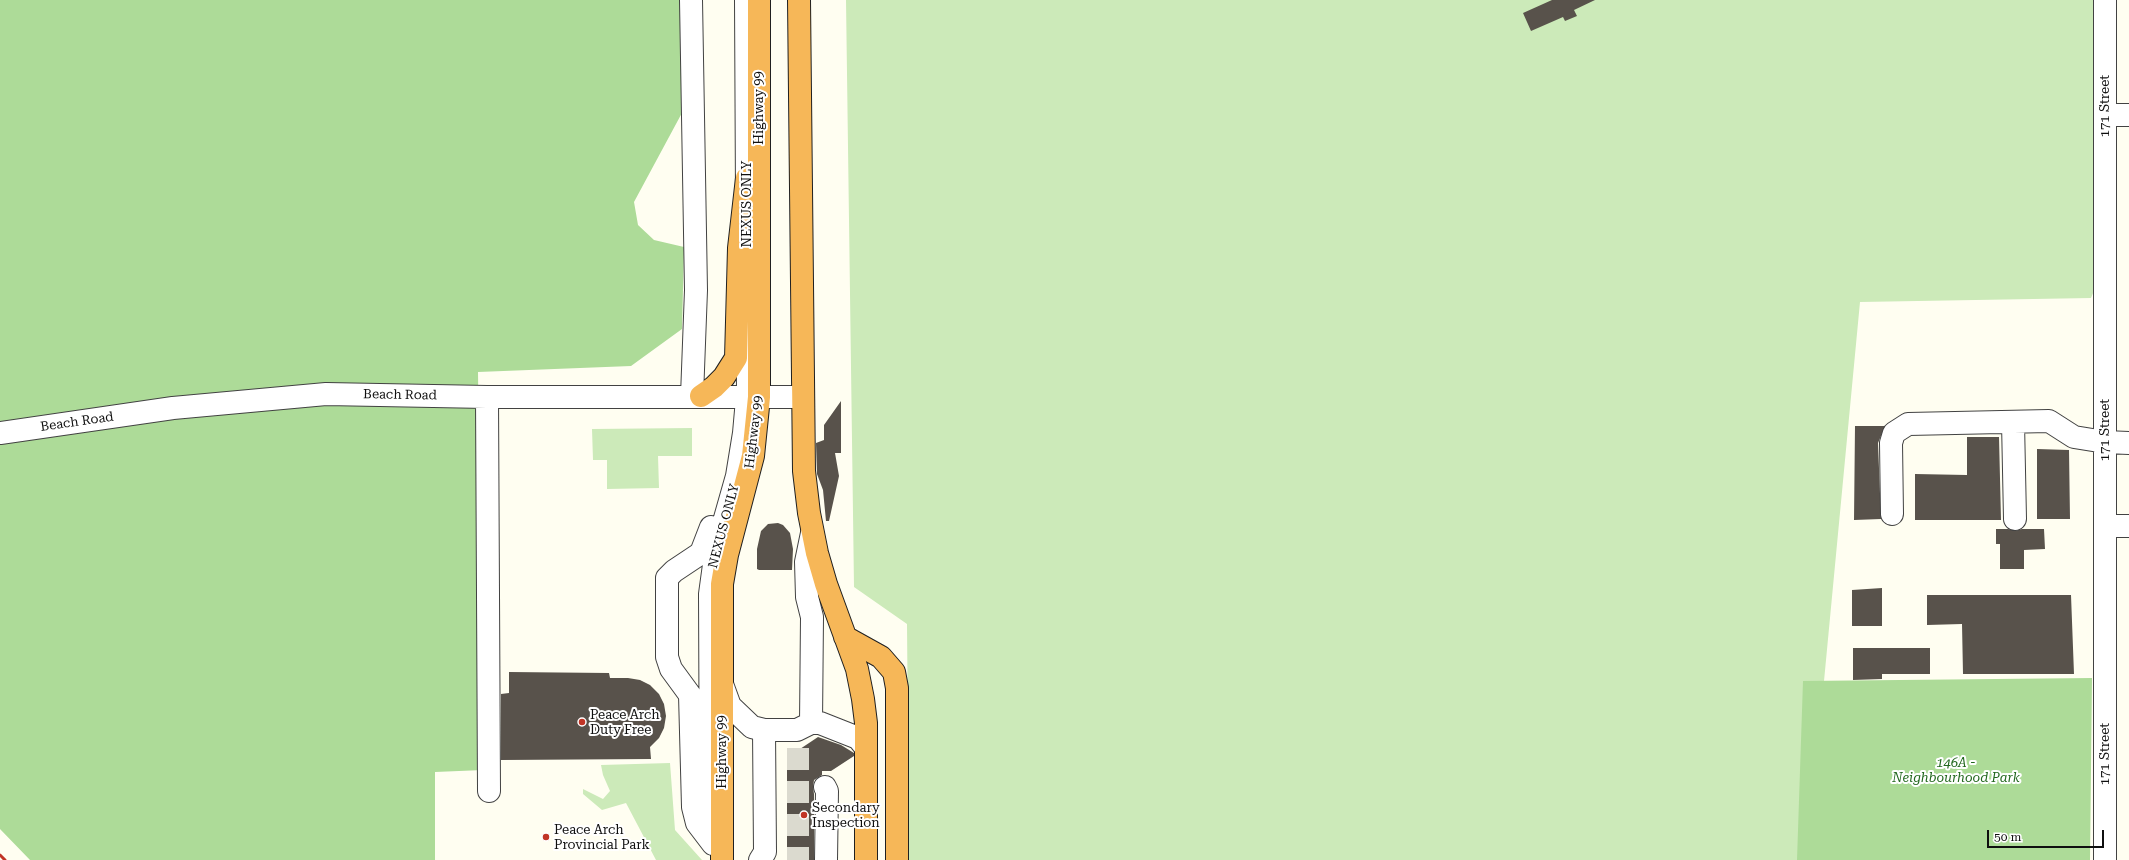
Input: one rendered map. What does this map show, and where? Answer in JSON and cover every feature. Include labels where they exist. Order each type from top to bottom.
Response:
[{"type":"highway","name":"Highway 99","points":[[716,856],[724,571],[750,472],[758,419],[753,397],[759,85],[759,0]]},
{"type":"highway","points":[[799,0],[802,429],[804,478],[812,533],[826,584],[857,669],[863,699],[866,748],[866,860]]},
{"type":"highway","points":[[697,396],[714,387],[724,377],[736,358],[739,248],[759,85]]},
{"type":"highway","points":[[845,637],[881,657],[894,672],[897,688],[896,860]]},
{"type":"street","points":[[691,0],[697,396]]},
{"type":"street","name":"NEXUS ONLY","points":[[716,856],[711,580],[716,550],[733,494],[753,397],[747,182],[746,0]]},
{"type":"street","name":"171 Street","points":[[2105,0],[2105,860]]},
{"type":"street","points":[[2105,115],[2129,115]]},
{"type":"street","name":"Beach Road","points":[[0,433],[173,408],[326,394],[487,397],[802,397]]},
{"type":"street","points":[[487,397],[489,791]]},
{"type":"street","points":[[716,856],[697,823],[693,807],[690,695],[668,663],[667,578],[674,571],[701,553],[704,549],[733,458],[743,445],[758,419]]},
{"type":"street","points":[[1892,514],[1891,442],[1894,433],[1908,424],[2049,421],[2074,437],[2105,442],[2129,443]]},
{"type":"street","points":[[2013,422],[2015,519]]},
{"type":"street","points":[[2105,526],[2129,526]]},
{"type":"street","points":[[802,734],[812,617],[807,596],[806,562],[812,533]]},
{"type":"street","points":[[664,643],[660,654],[659,664],[681,699],[685,822],[693,838],[706,850],[716,856]]},
{"type":"street","points":[[722,684],[726,697],[734,711],[752,727],[764,730],[802,734],[820,723],[858,738],[866,748]]},
{"type":"street","points":[[764,730],[767,857]]},
{"type":"street","points":[[825,787],[827,791],[826,860]]},
{"type":"green space","points":[[0,0],[680,0],[683,111],[634,202],[638,225],[654,240],[684,247],[682,329],[631,366],[478,372],[483,770],[435,772],[435,860],[30,860],[0,829]]},
{"type":"green space","points":[[846,0],[2095,0],[2096,286],[2091,298],[1860,302],[1807,860],[909,860],[907,624],[854,587]]},
{"type":"green space","points":[[692,428],[692,456],[658,456],[659,488],[607,489],[607,460],[593,460],[592,429]]},
{"type":"green space","name":"146A - Neighbourhood Park","points":[[2092,678],[2090,860],[1797,860],[1803,681]]},
{"type":"green space","points":[[670,763],[675,830],[702,860],[656,860],[626,803],[602,810],[583,794],[583,789],[603,799],[610,791],[603,775],[601,765]]},
{"type":"building","points":[[1552,0],[1595,0],[1574,10],[1577,16],[1565,21],[1563,17],[1531,31],[1523,13]]},
{"type":"building","points":[[841,401],[841,453],[835,453],[839,476],[829,521],[826,521],[823,490],[817,474],[816,443],[824,440],[824,425]]},
{"type":"building","points":[[1855,426],[1885,426],[1878,443],[1881,519],[1854,520]]},
{"type":"building","points":[[1967,437],[1999,437],[2001,520],[1915,520],[1915,474],[1967,475]]},
{"type":"building","points":[[2037,449],[2069,450],[2070,519],[2037,519]]},
{"type":"building","points":[[778,523],[783,525],[790,533],[793,549],[792,570],[759,570],[757,569],[757,549],[761,531],[768,524]]},
{"type":"building","points":[[1996,529],[2008,529],[2015,531],[2022,529],[2044,529],[2045,549],[2024,550],[2024,569],[2000,569],[2000,544],[1996,544]]},
{"type":"building","points":[[1882,588],[1882,626],[1852,626],[1852,590]]},
{"type":"building","points":[[1927,595],[2071,595],[2074,674],[1963,674],[1962,624],[1927,625]]},
{"type":"building","points":[[1853,648],[1930,648],[1930,674],[1882,674],[1882,679],[1853,680]]},
{"type":"building","name":"Peace Arch Duty Free","points":[[509,672],[609,673],[610,678],[640,680],[650,685],[659,694],[664,704],[666,716],[664,728],[659,738],[650,747],[651,759],[501,760],[501,694],[509,693]]},
{"type":"building","name":"Secondary Inspection","points":[[818,737],[841,745],[854,753],[854,756],[831,771],[822,771],[822,775],[814,780],[814,860],[787,860],[787,749],[794,753]]},
{"type":"tunnel","points":[[798,748],[798,860]]},
{"type":"railway","points":[[0,855],[5,860]]},
{"type":"place","name":"Peace Arch Duty Free","points":[[582,722]]},
{"type":"place","name":"Secondary Inspection","points":[[804,815]]},
{"type":"place","name":"Peace Arch Provincial Park","points":[[546,837]]}]
